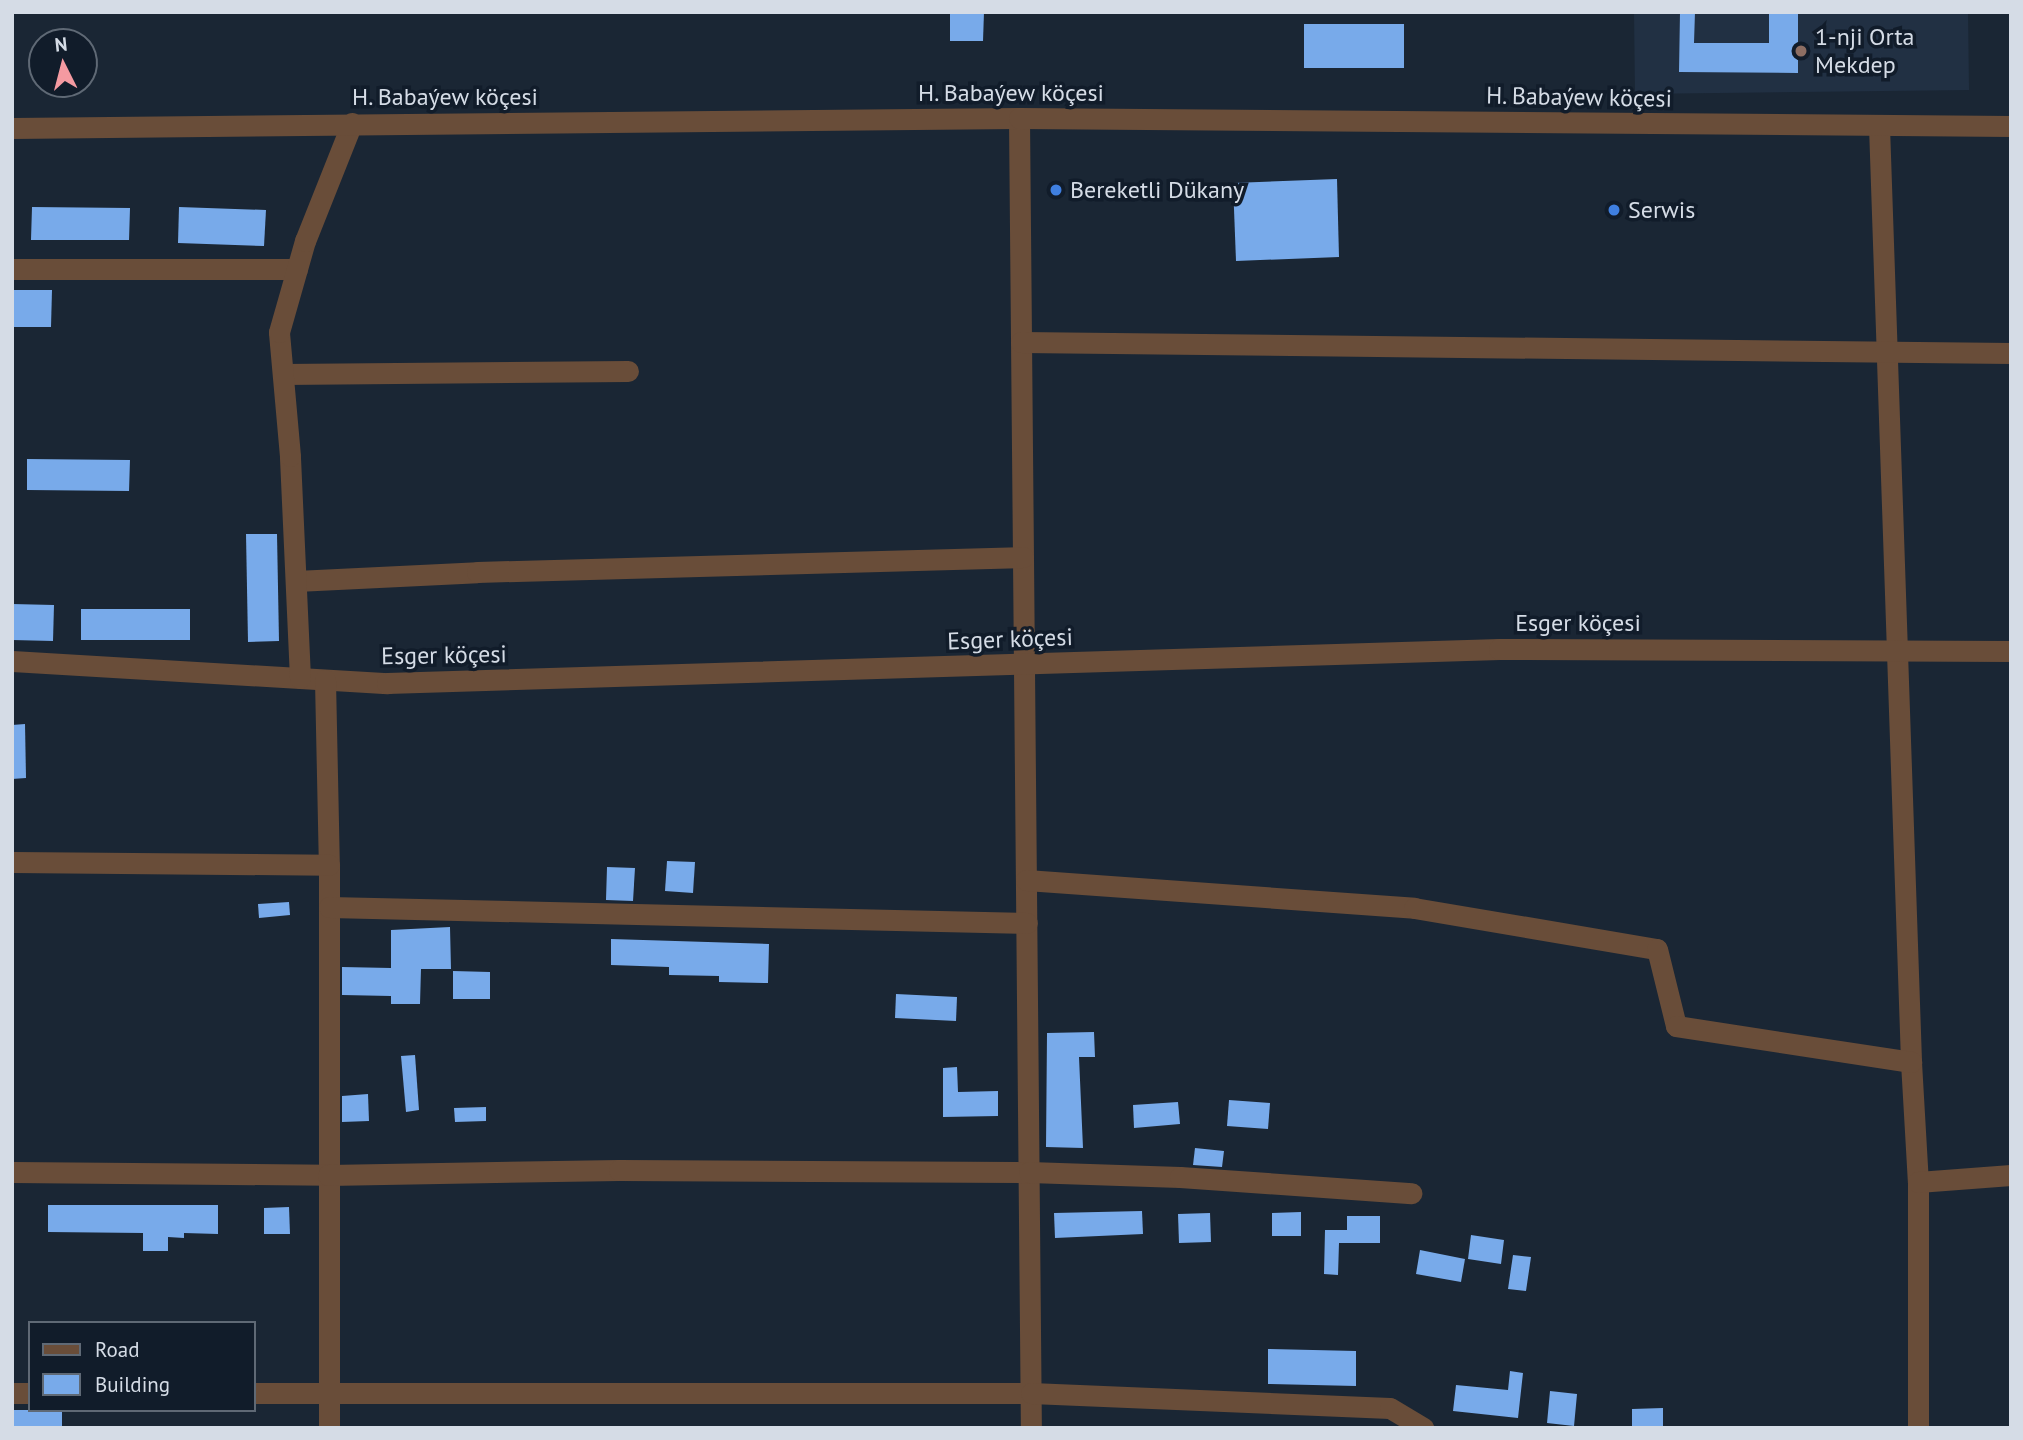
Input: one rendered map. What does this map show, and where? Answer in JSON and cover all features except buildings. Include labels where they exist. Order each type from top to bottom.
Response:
[{"type":"street","name":"H. Babaýew köçesi","points":[[12,128],[1019,118],[2011,126]]},
{"type":"street","points":[[1019,118],[1031,1428]]},
{"type":"street","points":[[300,678],[279,332],[304,241],[352,123]]},
{"type":"street","points":[[1879,126],[1911,1062],[1918,1182],[1918,1428]]},
{"type":"street","points":[[12,269],[297,269]]},
{"type":"street","points":[[1021,342],[2011,353]]},
{"type":"street","points":[[283,374],[628,371]]},
{"type":"street","points":[[296,582],[477,572],[1023,557]]},
{"type":"street","name":"Esger köçesi","points":[[12,661],[387,683],[1499,649],[2011,651]]},
{"type":"street","points":[[325,680],[329,865],[329,1428]]},
{"type":"street","points":[[12,862],[329,865]]},
{"type":"street","points":[[1026,880],[1414,908],[1657,949],[1676,1026],[1911,1062]]},
{"type":"street","points":[[329,907],[1027,923]]},
{"type":"street","points":[[12,1172],[328,1175],[619,1170],[1029,1172],[1180,1177],[1411,1193]]},
{"type":"street","points":[[1918,1182],[2011,1175]]},
{"type":"street","points":[[256,1393],[1031,1393],[1390,1408],[1423,1428]]},
{"type":"shaded area","name":"1-nji Orta Mekdep","points":[[1634,12],[1968,12],[1969,90],[1635,94]]},
{"type":"place","name":"1-nji Orta Mekdep","points":[[1801,51]]},
{"type":"place","name":"Bereketli Dükany","points":[[1056,190]]},
{"type":"place","name":"Serwis","points":[[1614,210]]}]
